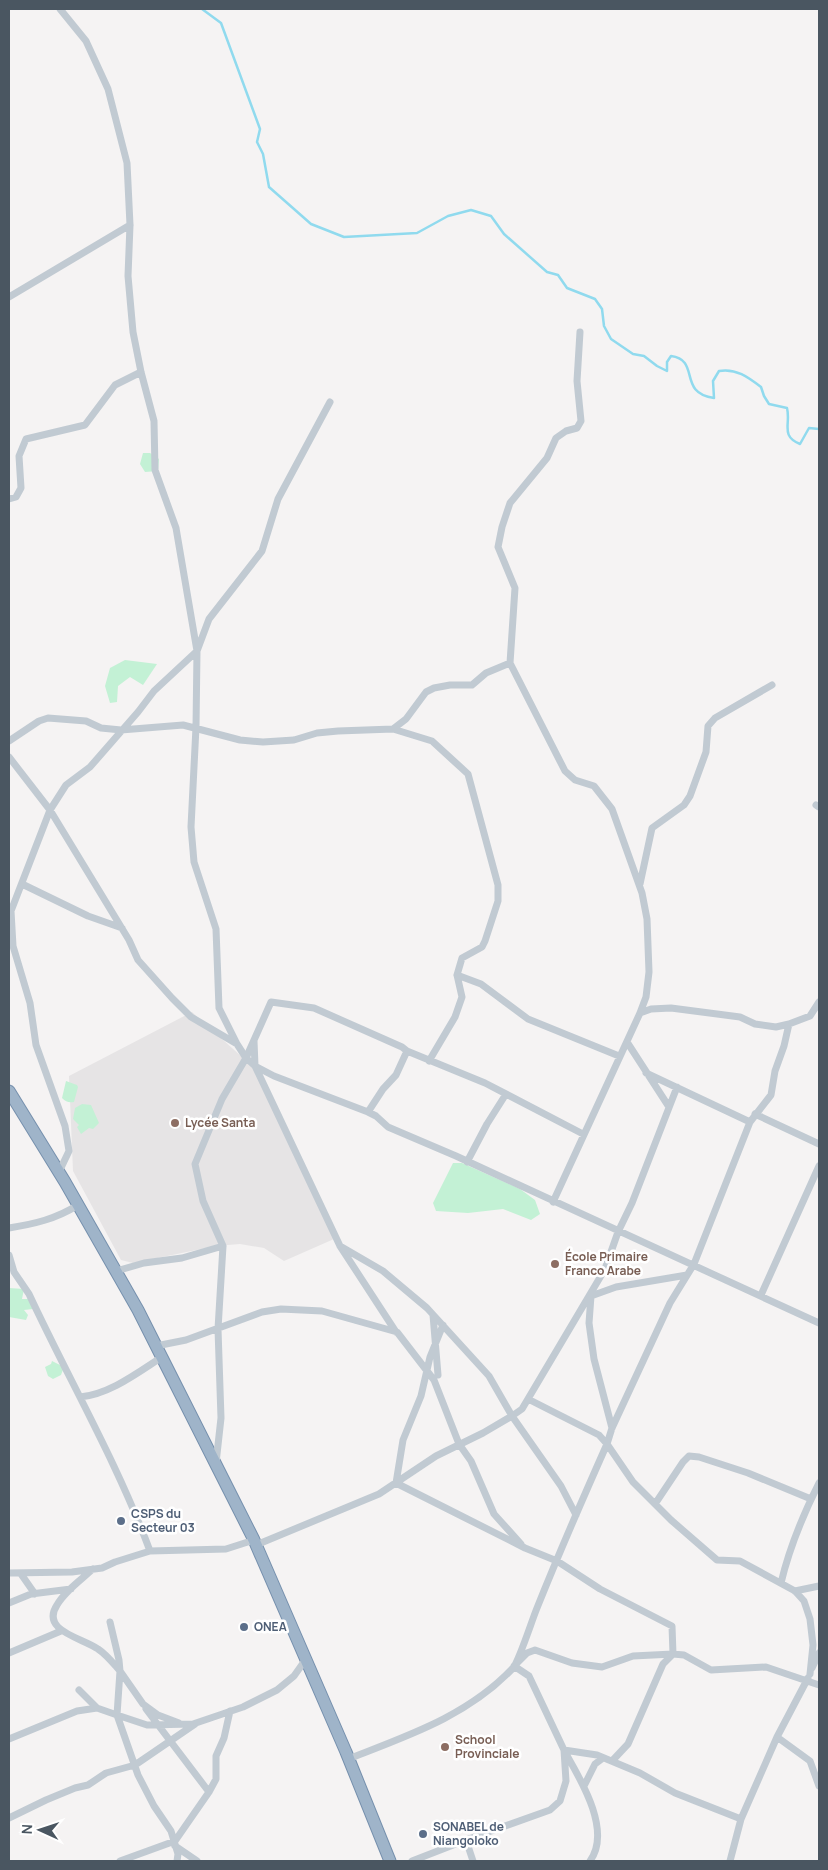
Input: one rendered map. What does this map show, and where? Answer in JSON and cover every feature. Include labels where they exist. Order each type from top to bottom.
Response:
[{"type":"highway","points":[[9,1091],[59,1172],[116,1271],[162,1357],[255,1542],[390,1861]]},
{"type":"street","points":[[60,9],[86,41],[108,88],[127,163],[130,225],[128,276],[133,332],[154,421],[155,470],[176,528],[197,651],[196,727],[191,828],[194,862],[217,934],[219,1008],[237,1044],[246,1058],[255,1066],[274,1076],[368,1112],[376,1116],[388,1127],[618,1232],[694,1264],[819,1323]]},
{"type":"street","points":[[9,298],[130,225]]},
{"type":"street","points":[[553,1202],[640,1013],[646,998],[649,972],[647,919],[640,885],[612,809],[594,786],[575,780],[565,771],[510,663],[515,588],[498,547],[502,527],[510,503],[547,458],[556,438],[566,431],[577,428],[582,421],[577,381],[580,332]]},
{"type":"street","points":[[9,500],[16,497],[21,488],[19,456],[26,438],[85,425],[115,385],[141,372]]},
{"type":"street","points":[[59,1172],[69,1151],[65,1126],[36,1045],[30,1003],[13,946],[12,912],[50,810],[66,785],[90,767],[154,691],[197,651],[209,619],[262,551],[278,499],[330,402]]},
{"type":"street","points":[[393,729],[406,719],[426,692],[434,688],[472,685],[486,673],[510,663]]},
{"type":"street","points":[[640,885],[652,828],[684,805],[690,796],[706,752],[708,726],[715,718],[772,685]]},
{"type":"street","points":[[9,741],[39,721],[48,718],[86,721],[101,728],[121,730],[183,725],[240,740],[263,742],[294,740],[317,733],[393,729],[432,742],[468,774],[498,884],[498,901],[482,947],[462,958],[457,975],[462,997],[455,1017],[429,1061]]},
{"type":"street","points":[[9,757],[50,810],[122,928],[138,960],[191,1017],[237,1044]]},
{"type":"street","points":[[22,884],[88,916],[122,928]]},
{"type":"street","points":[[457,975],[481,984],[528,1019],[619,1056]]},
{"type":"street","points":[[216,1464],[221,1418],[218,1329],[223,1246],[203,1201],[195,1164],[222,1099],[246,1058],[271,1002],[314,1008],[429,1061],[485,1083],[583,1134]]},
{"type":"street","points":[[640,1013],[651,1009],[671,1008],[740,1017],[755,1024],[776,1027],[810,1016],[819,1002]]},
{"type":"street","points":[[514,1666],[612,1428],[670,1303],[694,1264],[750,1122],[771,1096],[775,1071],[784,1046],[788,1024]]},
{"type":"street","points":[[254,1038],[255,1066],[340,1246],[396,1332],[434,1380],[459,1444],[471,1461],[494,1514],[525,1548]]},
{"type":"street","points":[[627,1042],[669,1108]]},
{"type":"street","points":[[368,1112],[383,1089],[396,1074],[407,1051]]},
{"type":"street","points":[[646,1073],[750,1122]]},
{"type":"street","points":[[9,1573],[72,1572],[102,1568],[150,1551],[226,1549],[255,1542],[378,1494],[436,1456],[522,1409],[591,1296],[605,1269],[618,1232],[632,1203],[677,1087]]},
{"type":"street","points":[[467,1162],[487,1124],[506,1094]]},
{"type":"street","points":[[755,1114],[819,1144]]},
{"type":"street","points":[[760,1295],[819,1166]]},
{"type":"street","points":[[9,1228],[46,1221],[63,1215],[78,1205]]},
{"type":"street","points":[[116,1271],[144,1263],[182,1258],[223,1246]]},
{"type":"street","points":[[340,1246],[383,1271],[434,1315],[489,1376],[512,1416],[561,1486],[576,1515]]},
{"type":"street","points":[[9,1255],[11,1270],[29,1294],[80,1397],[136,1513],[150,1551]]},
{"type":"street","points":[[591,1296],[616,1287],[687,1275]]},
{"type":"street","points":[[591,1296],[589,1323],[594,1359],[612,1428]]},
{"type":"street","points":[[156,1346],[186,1340],[262,1312],[281,1309],[322,1312],[396,1332]]},
{"type":"street","points":[[434,1315],[438,1375]]},
{"type":"street","points":[[396,1483],[403,1440],[421,1396],[426,1370],[443,1325]]},
{"type":"street","points":[[80,1397],[94,1395],[121,1383],[162,1357]]},
{"type":"street","points":[[528,1399],[599,1435],[633,1482],[694,1541],[717,1560],[740,1561],[795,1591],[804,1601],[810,1619],[813,1645],[808,1677]]},
{"type":"street","points":[[655,1504],[689,1456],[699,1457],[748,1473],[811,1499]]},
{"type":"street","points":[[396,1483],[525,1548],[556,1561],[600,1589],[672,1626],[673,1654],[662,1664],[628,1744],[612,1761]]},
{"type":"street","points":[[781,1583],[785,1566],[819,1483]]},
{"type":"street","points":[[93,1569],[57,1603],[53,1613],[55,1624],[61,1631],[97,1648],[120,1671],[209,1792]]},
{"type":"street","points":[[21,1574],[35,1594]]},
{"type":"street","points":[[795,1591],[819,1586]]},
{"type":"street","points":[[9,1603],[35,1594],[72,1588]]},
{"type":"street","points":[[110,1622],[120,1671],[118,1715],[138,1775],[154,1806],[168,1825],[175,1843],[177,1858],[182,1861]]},
{"type":"street","points":[[9,1653],[61,1631]]},
{"type":"street","points":[[348,1759],[412,1734],[455,1714],[481,1698],[527,1653],[535,1650],[572,1663],[602,1667],[633,1656],[684,1655],[711,1670],[766,1667],[808,1677],[819,1684]]},
{"type":"street","points":[[730,1861],[741,1819],[777,1737],[819,1653]]},
{"type":"street","points":[[9,1739],[77,1711],[97,1708],[147,1725],[197,1722],[230,1711],[278,1690],[294,1676],[306,1660]]},
{"type":"street","points":[[514,1666],[530,1676],[564,1750],[589,1796],[599,1840],[596,1854],[590,1861]]},
{"type":"street","points":[[80,1690],[97,1708]]},
{"type":"street","points":[[143,1704],[158,1715],[182,1724]]},
{"type":"street","points":[[120,1861],[175,1843],[216,1779],[216,1756],[226,1732],[230,1711]]},
{"type":"street","points":[[9,1818],[46,1800],[75,1788],[88,1785],[106,1773],[135,1765],[197,1722]]},
{"type":"street","points":[[777,1737],[810,1761],[819,1786]]},
{"type":"street","points":[[564,1750],[612,1761],[640,1773],[676,1793],[741,1819]]},
{"type":"street","points":[[412,1861],[550,1810],[560,1801],[566,1781],[564,1750]]},
{"type":"street","points":[[132,1753],[147,1757]]},
{"type":"street","points":[[584,1786],[595,1764],[603,1758]]},
{"type":"street","points":[[466,1840],[473,1861]]},
{"type":"street","points":[[175,1843],[197,1861]]},
{"type":"shaded area","name":"Lycée Santa","points":[[192,1012],[252,1066],[334,1239],[284,1261],[264,1248],[240,1244],[216,1246],[133,1263],[121,1260],[73,1171],[69,1076]]},
{"type":"green space","points":[[143,453],[150,453],[159,459],[158,471],[145,472],[140,464]]},
{"type":"green space","points":[[125,660],[157,664],[143,685],[130,677],[118,686],[117,702],[110,703],[105,686],[110,668]]},
{"type":"green space","points":[[66,1081],[78,1087],[74,1102],[68,1102],[62,1098]]},
{"type":"green space","points":[[82,1104],[91,1105],[99,1123],[93,1129],[89,1128],[81,1134],[77,1127],[79,1125],[73,1119],[75,1108]]},
{"type":"green space","points":[[453,1163],[462,1163],[520,1189],[535,1200],[540,1214],[531,1220],[503,1209],[468,1213],[436,1211],[433,1203]]},
{"type":"green space","points":[[9,1288],[24,1289],[22,1299],[29,1299],[33,1309],[24,1310],[28,1315],[26,1320],[9,1317]]},
{"type":"green space","points":[[52,1361],[64,1367],[61,1375],[53,1379],[48,1376],[45,1367],[51,1364]]},
{"type":"waterway","points":[[202,9],[221,23],[260,129],[257,142],[263,154],[269,187],[311,224],[344,237],[417,233],[448,216],[471,210],[491,216],[504,234],[547,272],[558,275],[567,288],[595,299],[602,309],[604,326],[611,339],[633,354],[644,356],[667,371],[667,362],[671,356],[680,359],[685,364],[696,390],[703,395],[714,398],[713,381],[719,371],[725,370],[741,374],[761,387],[769,404],[787,408],[788,433],[794,441],[800,444],[809,428],[819,429]]},
{"type":"place","name":"Lycée Santa","points":[[175,1123]]},
{"type":"place","name":"École Primaire Franco Arabe","points":[[555,1264]]},
{"type":"place","name":"CSPS du Secteur 03","points":[[121,1521]]},
{"type":"place","name":"ONEA","points":[[244,1627]]},
{"type":"place","name":"School Provinciale","points":[[445,1747]]},
{"type":"place","name":"SONABEL de Niangoloko","points":[[423,1834]]}]
